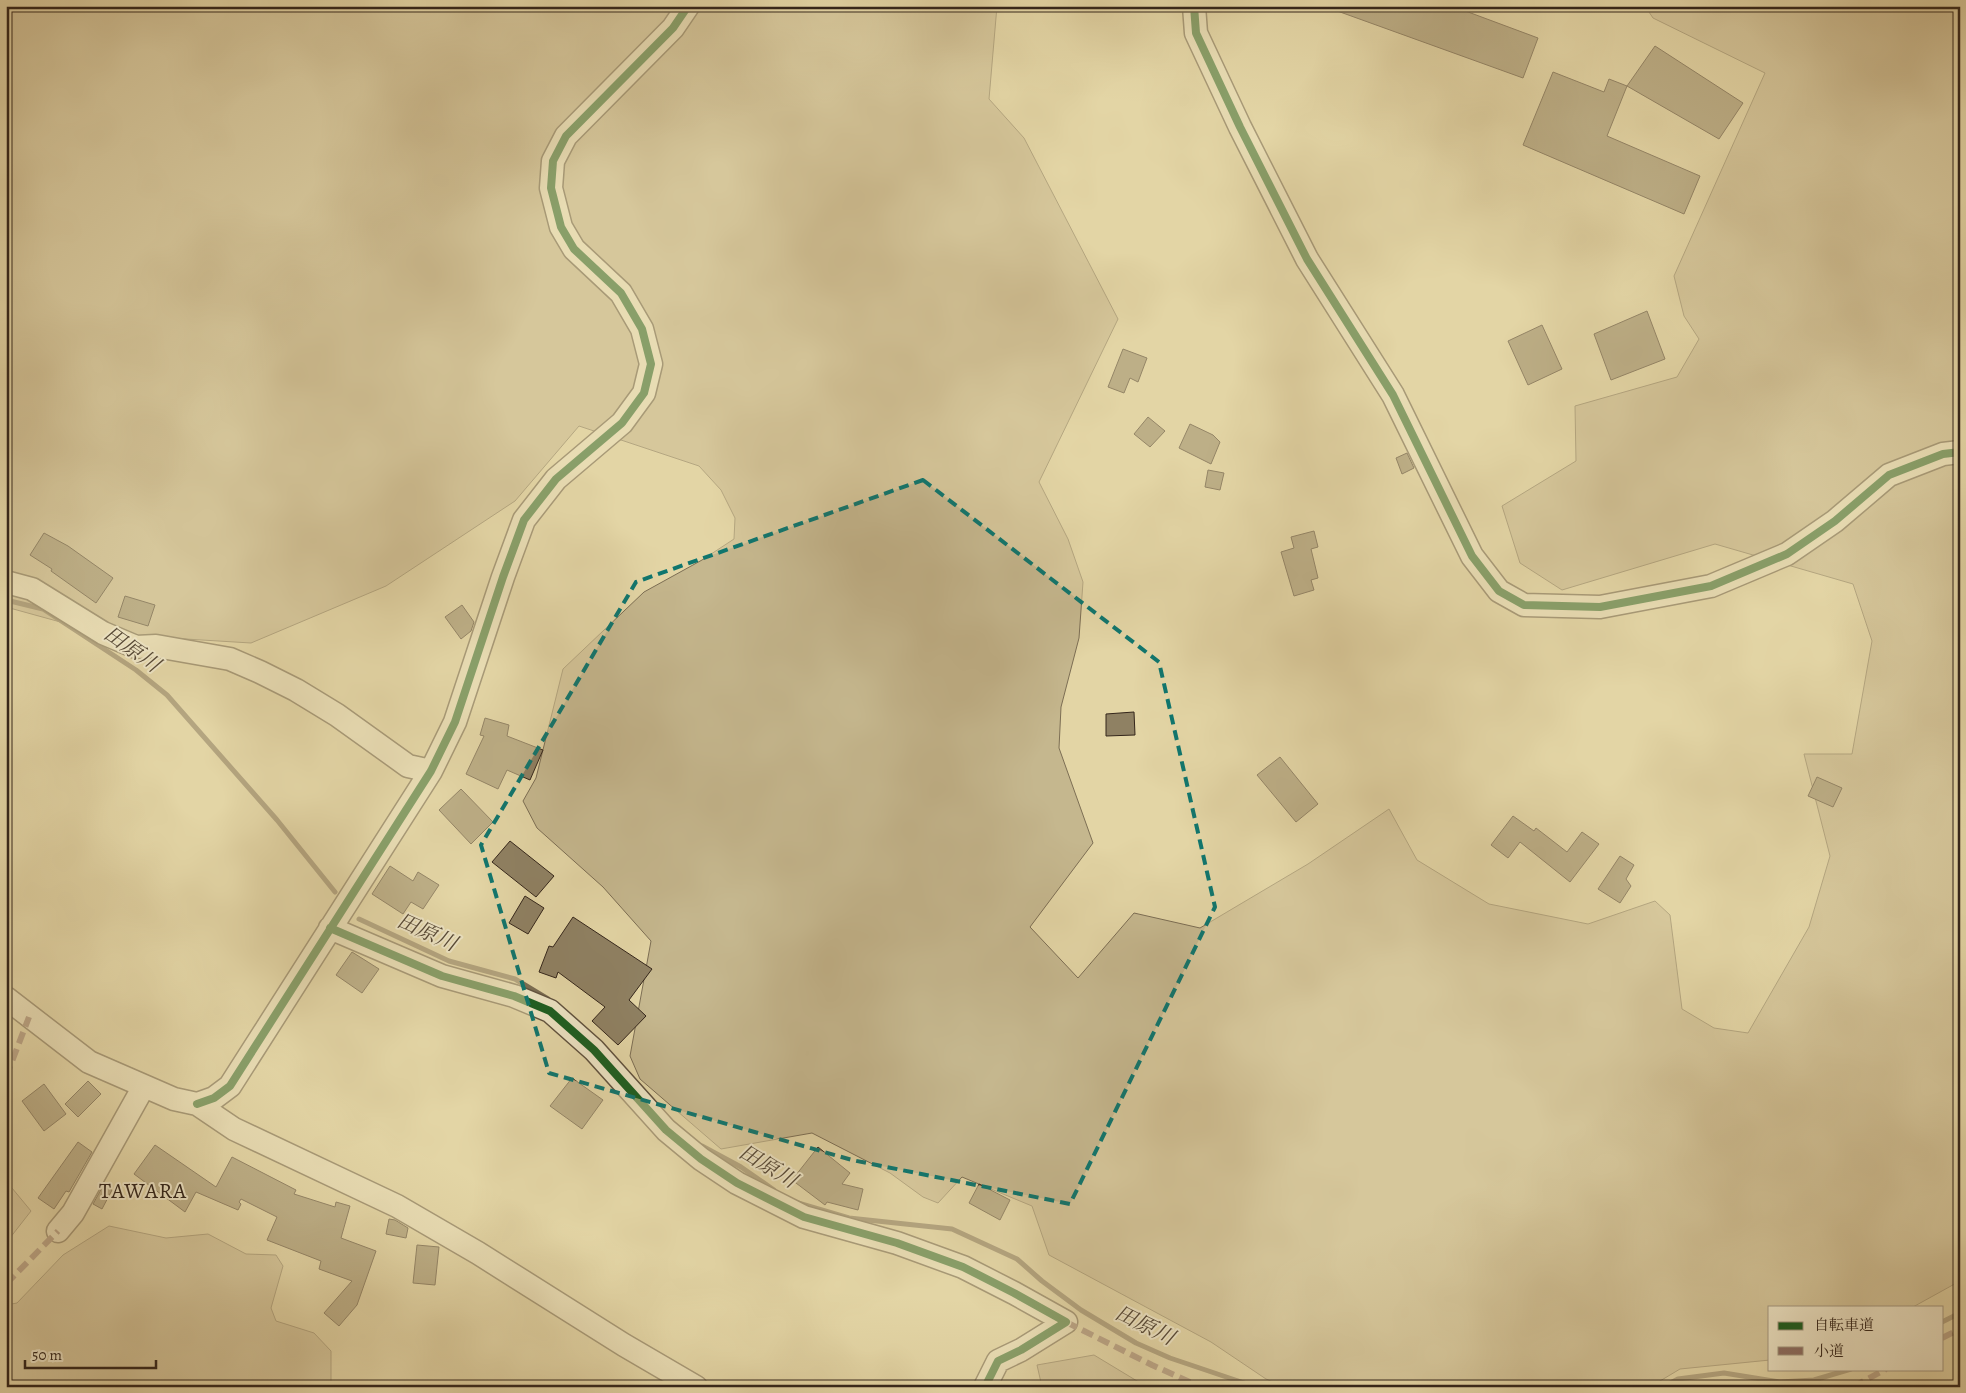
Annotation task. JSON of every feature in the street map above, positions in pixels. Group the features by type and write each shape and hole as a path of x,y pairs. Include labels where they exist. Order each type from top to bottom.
{"street":[{"path":"197,1104 214,1098 230,1086 431,771 456,722 500,586 524,520 556,480 622,423 644,393 651,364 642,329 620,293 574,249 560,227 551,188 553,161 566,136 673,28 688,6"},
{"path":"1194,6 1196,33 1240,127 1306,259 1393,395 1472,556 1499,591 1524,605 1600,607 1711,586 1787,554 1835,521 1888,475 1943,454 1960,452"},
{"path":"6,582 32,589 103,633 136,647 156,646 230,659 260,672 296,690 337,715 408,766 431,771"},
{"path":"330,928 442,976 514,996 550,1011 594,1050 666,1130 701,1159 737,1183 804,1216 897,1244 963,1268 1066,1322 1021,1350 998,1361 985,1387"},
{"path":"6,998 90,1062 174,1099 197,1104 234,1129 397,1206 478,1253 624,1346 696,1387"},
{"path":"58,1231 73,1213 144,1086"}],"highlighted area":[{"path":"923,480 1159,662 1215,907 1070,1204 852,1160 549,1073 481,845 636,582"}],"shaded area":[{"path":"6,6 997,6 989,99 1024,138 1118,319 1039,482 1068,539 1083,582 1079,638 1061,707 1059,748 1093,843 1030,927 1078,978 1134,913 1200,928 1308,864 1389,809 1417,860 1489,904 1588,924 1655,901 1670,915 1682,1009 1714,1028 1748,1033 1809,927 1830,856 1804,754 1852,754 1872,641 1853,584 1715,544 1562,590 1520,563 1502,506 1576,461 1575,406 1677,377 1699,339 1684,316 1674,276 1765,73 1653,18 1645,6 1960,6 1960,1281 1915,1306 1768,1306 1768,1360 1680,1369 1650,1387 1284,1387 1266,1379 1211,1342 1049,1255 1032,1206 962,1177 938,1203 923,1197 890,1173 812,1133 721,1149 640,1079 630,1056 651,941 603,887 537,828 523,801 536,778 563,669 644,592 702,560 734,539 735,518 721,490 699,466 579,426 515,501 386,586 251,643 104,634 6,607"},
{"path":"6,1183 31,1211 6,1243"},
{"path":"109,1226 166,1238 208,1234 246,1254 276,1255 283,1266 271,1308 276,1321 314,1333 331,1351 331,1387 6,1387 6,1305 17,1303 63,1255"},
{"path":"1094,1355 1147,1387 1042,1387 1037,1365"}],"building":[{"path":"1329,6 1452,6 1538,38 1523,78 1329,8"},
{"path":"1655,46 1743,103 1719,139 1627,86"},
{"path":"1553,72 1604,92 1609,79 1627,86 1607,136 1700,176 1684,214 1523,145"},
{"path":"1647,311 1665,359 1611,380 1594,334"},
{"path":"1542,325 1562,369 1528,385 1508,341"},
{"path":"1123,349 1147,358 1138,382 1130,378 1124,393 1108,387"},
{"path":"1148,417 1165,431 1150,447 1134,434"},
{"path":"1190,424 1213,435 1220,442 1211,464 1179,448"},
{"path":"1407,453 1414,468 1402,474 1396,458"},
{"path":"1208,470 1224,473 1220,490 1205,487"},
{"path":"1314,531 1318,547 1311,549 1318,578 1311,580 1314,590 1294,596 1281,552 1294,548 1291,537"},
{"path":"44,533 68,546 113,578 96,603 51,571 52,569 30,555"},
{"path":"125,596 155,605 148,626 118,617"},
{"path":"462,605 474,622 471,631 461,639 445,617"},
{"path":"1134,712 1135,735 1106,736 1106,714"},
{"path":"485,718 509,725 507,736 543,750 530,780 507,770 498,789 466,774 484,736 480,735"},
{"path":"1280,757 1318,804 1296,822 1257,775"},
{"path":"1817,777 1842,788 1833,807 1808,796"},
{"path":"461,789 493,822 471,844 439,810"},
{"path":"1513,816 1534,831 1536,828 1567,852 1582,832 1599,844 1570,882 1520,842 1508,858 1491,845"},
{"path":"510,841 554,876 536,897 492,862"},
{"path":"1620,856 1634,865 1626,879 1631,886 1620,903 1598,889"},
{"path":"390,866 413,881 418,872 439,885 423,909 411,902 403,914 372,894"},
{"path":"525,896 544,908 528,934 509,923"},
{"path":"573,917 652,969 629,1000 646,1016 618,1045 592,1021 605,1007 558,972 556,978 539,972 549,946 553,947"},
{"path":"352,952 379,969 362,993 336,975"},
{"path":"572,1078 603,1100 582,1129 550,1106"},
{"path":"88,1081 101,1094 78,1117 65,1104"},
{"path":"44,1084 66,1114 44,1131 22,1101"},
{"path":"78,1142 92,1152 69,1192 66,1191 54,1209 38,1198"},
{"path":"155,1145 216,1187 232,1157 296,1190 294,1194 335,1207 336,1202 350,1206 341,1238 376,1251 357,1305 339,1326 324,1313 352,1281 319,1269 321,1261 267,1240 277,1217 241,1199 238,1210 196,1192 185,1212 134,1174"},
{"path":"818,1147 850,1173 842,1184 863,1189 858,1210 827,1202 825,1205 792,1180"},
{"path":"979,1184 1010,1200 1000,1220 969,1203"},
{"path":"103,1186 112,1190 102,1209 93,1204"},
{"path":"389,1219 395,1220 408,1228 406,1238 386,1234"},
{"path":"417,1245 439,1247 435,1285 413,1283"}],"waterway":[{"name":"田原川","path":"6,600 43,609 136,670 167,695 277,820 335,892"},
{"name":"田原川","path":"359,919 449,961 515,979 548,999"},
{"name":"田原川","path":"702,1146 741,1167 774,1190"},
{"name":"田原川","path":"798,1203 849,1218 952,1229 1017,1259 1042,1281 1081,1310 1136,1343 1170,1358 1256,1387"},
{"name":"田原川","path":"1944,1321 1960,1313"},
{"name":"田原川","path":"1663,1387 1678,1379 1724,1373 1780,1382 1814,1380 1848,1370"}],"marked path":[{"path":"6,1077 29,1017"},
{"path":"6,1284 58,1231"},
{"path":"1066,1322 1201,1387"},
{"path":"1944,1337 1960,1329"},
{"path":"1853,1387 1884,1370"}],"cycle path":[{"path":"197,1104 214,1098 230,1086 431,771 455,722 524,520 556,479 622,423 644,393 651,364 642,329 621,293 574,249 561,227 551,188 553,161 566,136 673,28 688,6"},
{"path":"1194,6 1196,33 1240,127 1307,259 1393,395 1472,556 1499,591 1524,605 1600,607 1711,586 1787,554 1835,521 1889,475 1943,454 1960,452"},
{"path":"330,928 442,976 514,996 550,1011 594,1050 666,1130 701,1159 737,1183 804,1217 897,1243 963,1267 1066,1322 1021,1350 998,1361 985,1387"}],"district":[{"name":"TAWARA","path":"143,1190"}]}
